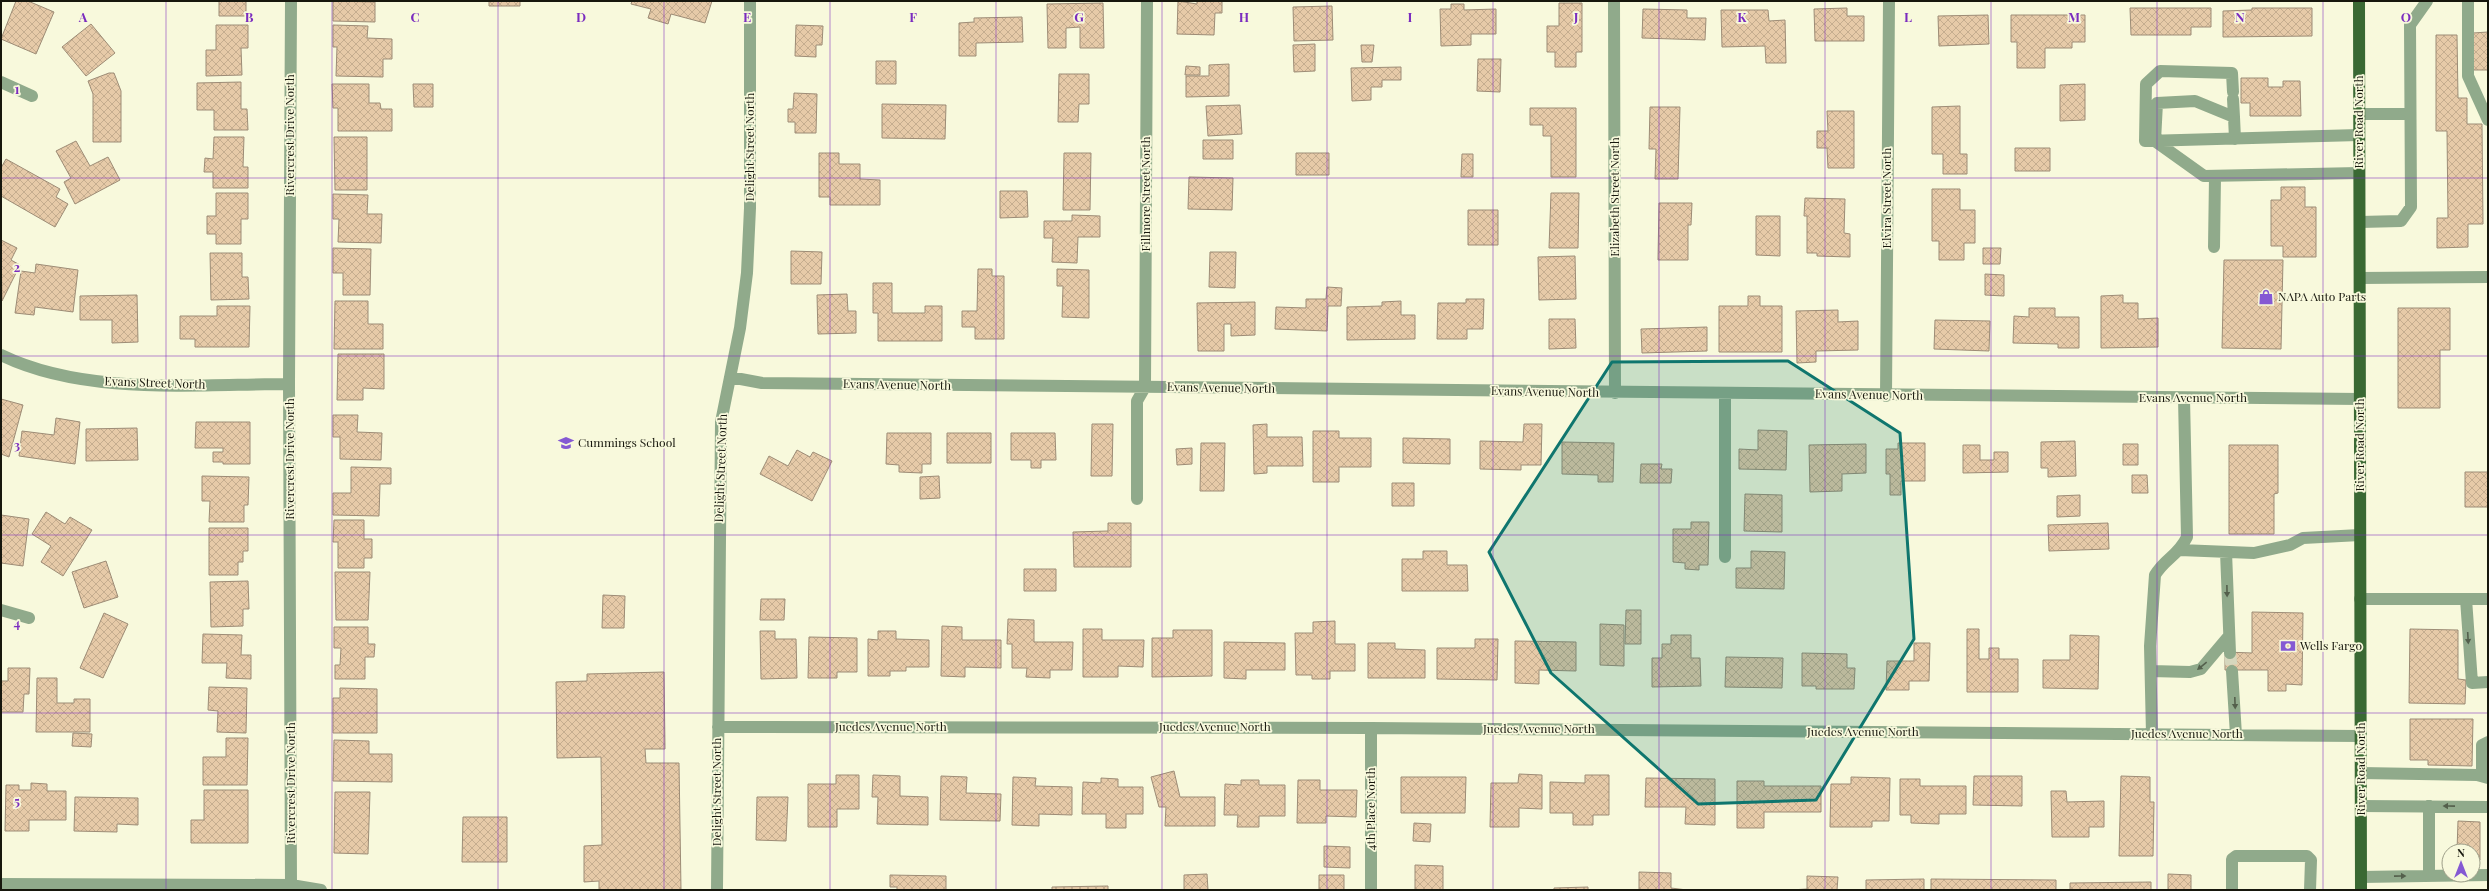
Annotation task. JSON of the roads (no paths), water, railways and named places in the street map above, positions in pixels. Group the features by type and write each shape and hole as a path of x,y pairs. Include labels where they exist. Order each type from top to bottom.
{"main road":[{"name":"River Road North","path":"2359,1 2361,890"}],"street":[{"name":"Rivercrest Drive North","path":"291,1 289,384 291,885"},
{"name":"Delight Street North","path":"717,890 721,422 740,328 747,273 750,208 750,1"},
{"name":"Fillmore Street North","path":"1145,387 1147,1"},
{"name":"Elizabeth Street North","path":"1614,1 1615,393"},
{"name":"Elvira Street North","path":"1886,396 1888,1"},
{"path":"2360,222 2401,221 2411,207 2410,25 2427,1"},
{"path":"2468,1 2468,76 2488,120"},
{"path":"2235,139 2232,73 2160,71 2146,84 2145,141 2235,139 2359,135"},
{"path":"1,82 32,96"},
{"path":"2155,141 2157,103 2195,101 2234,117"},
{"path":"2359,114 2410,114"},
{"path":"2155,141 2204,176 2216,177 2359,173"},
{"path":"2214,247 2216,177"},
{"path":"2360,278 2488,277"},
{"name":"Evans Street North","path":"1,355 58,375 116,384 289,384"},
{"name":"Evans Avenue North","path":"730,377 762,383 1886,396 2360,399"},
{"path":"1137,499 1137,401 1145,387"},
{"path":"1725,394 1725,557"},
{"path":"2152,734 2151,671 2155,575 2161,565 2180,550 2187,537 2184,398"},
{"path":"2180,550 2254,553 2290,544 2302,538 2360,535"},
{"path":"2226,552 2228,638 2230,653"},
{"path":"2360,599 2488,599"},
{"path":"2466,599 2472,683 2488,682"},
{"path":"1,610 29,618"},
{"path":"2151,671 2190,672 2201,669 2228,638"},
{"path":"2232,671 2236,735"},
{"name":"Juedes Avenue North","path":"718,727 1372,728 2361,736"},
{"name":"4th Place North","path":"1371,890 1372,728"},
{"path":"2361,773 2485,777 2482,745 2488,742"},
{"path":"2361,806 2488,807"},
{"path":"2429,806 2429,876"},
{"path":"2232,890 2232,859 2236,856 2307,856 2311,860 2310,890"},
{"path":"2361,877 2488,875"},
{"path":"1,884 291,885 322,890"}],"tunnel":[{"path":"2230,653 2232,671"}],"place":[{"name":"NAPA Auto Parts","path":"2266,297"},
{"name":"Cummings School","path":"566,443"},
{"name":"Wells Fargo","path":"2288,646"}]}
